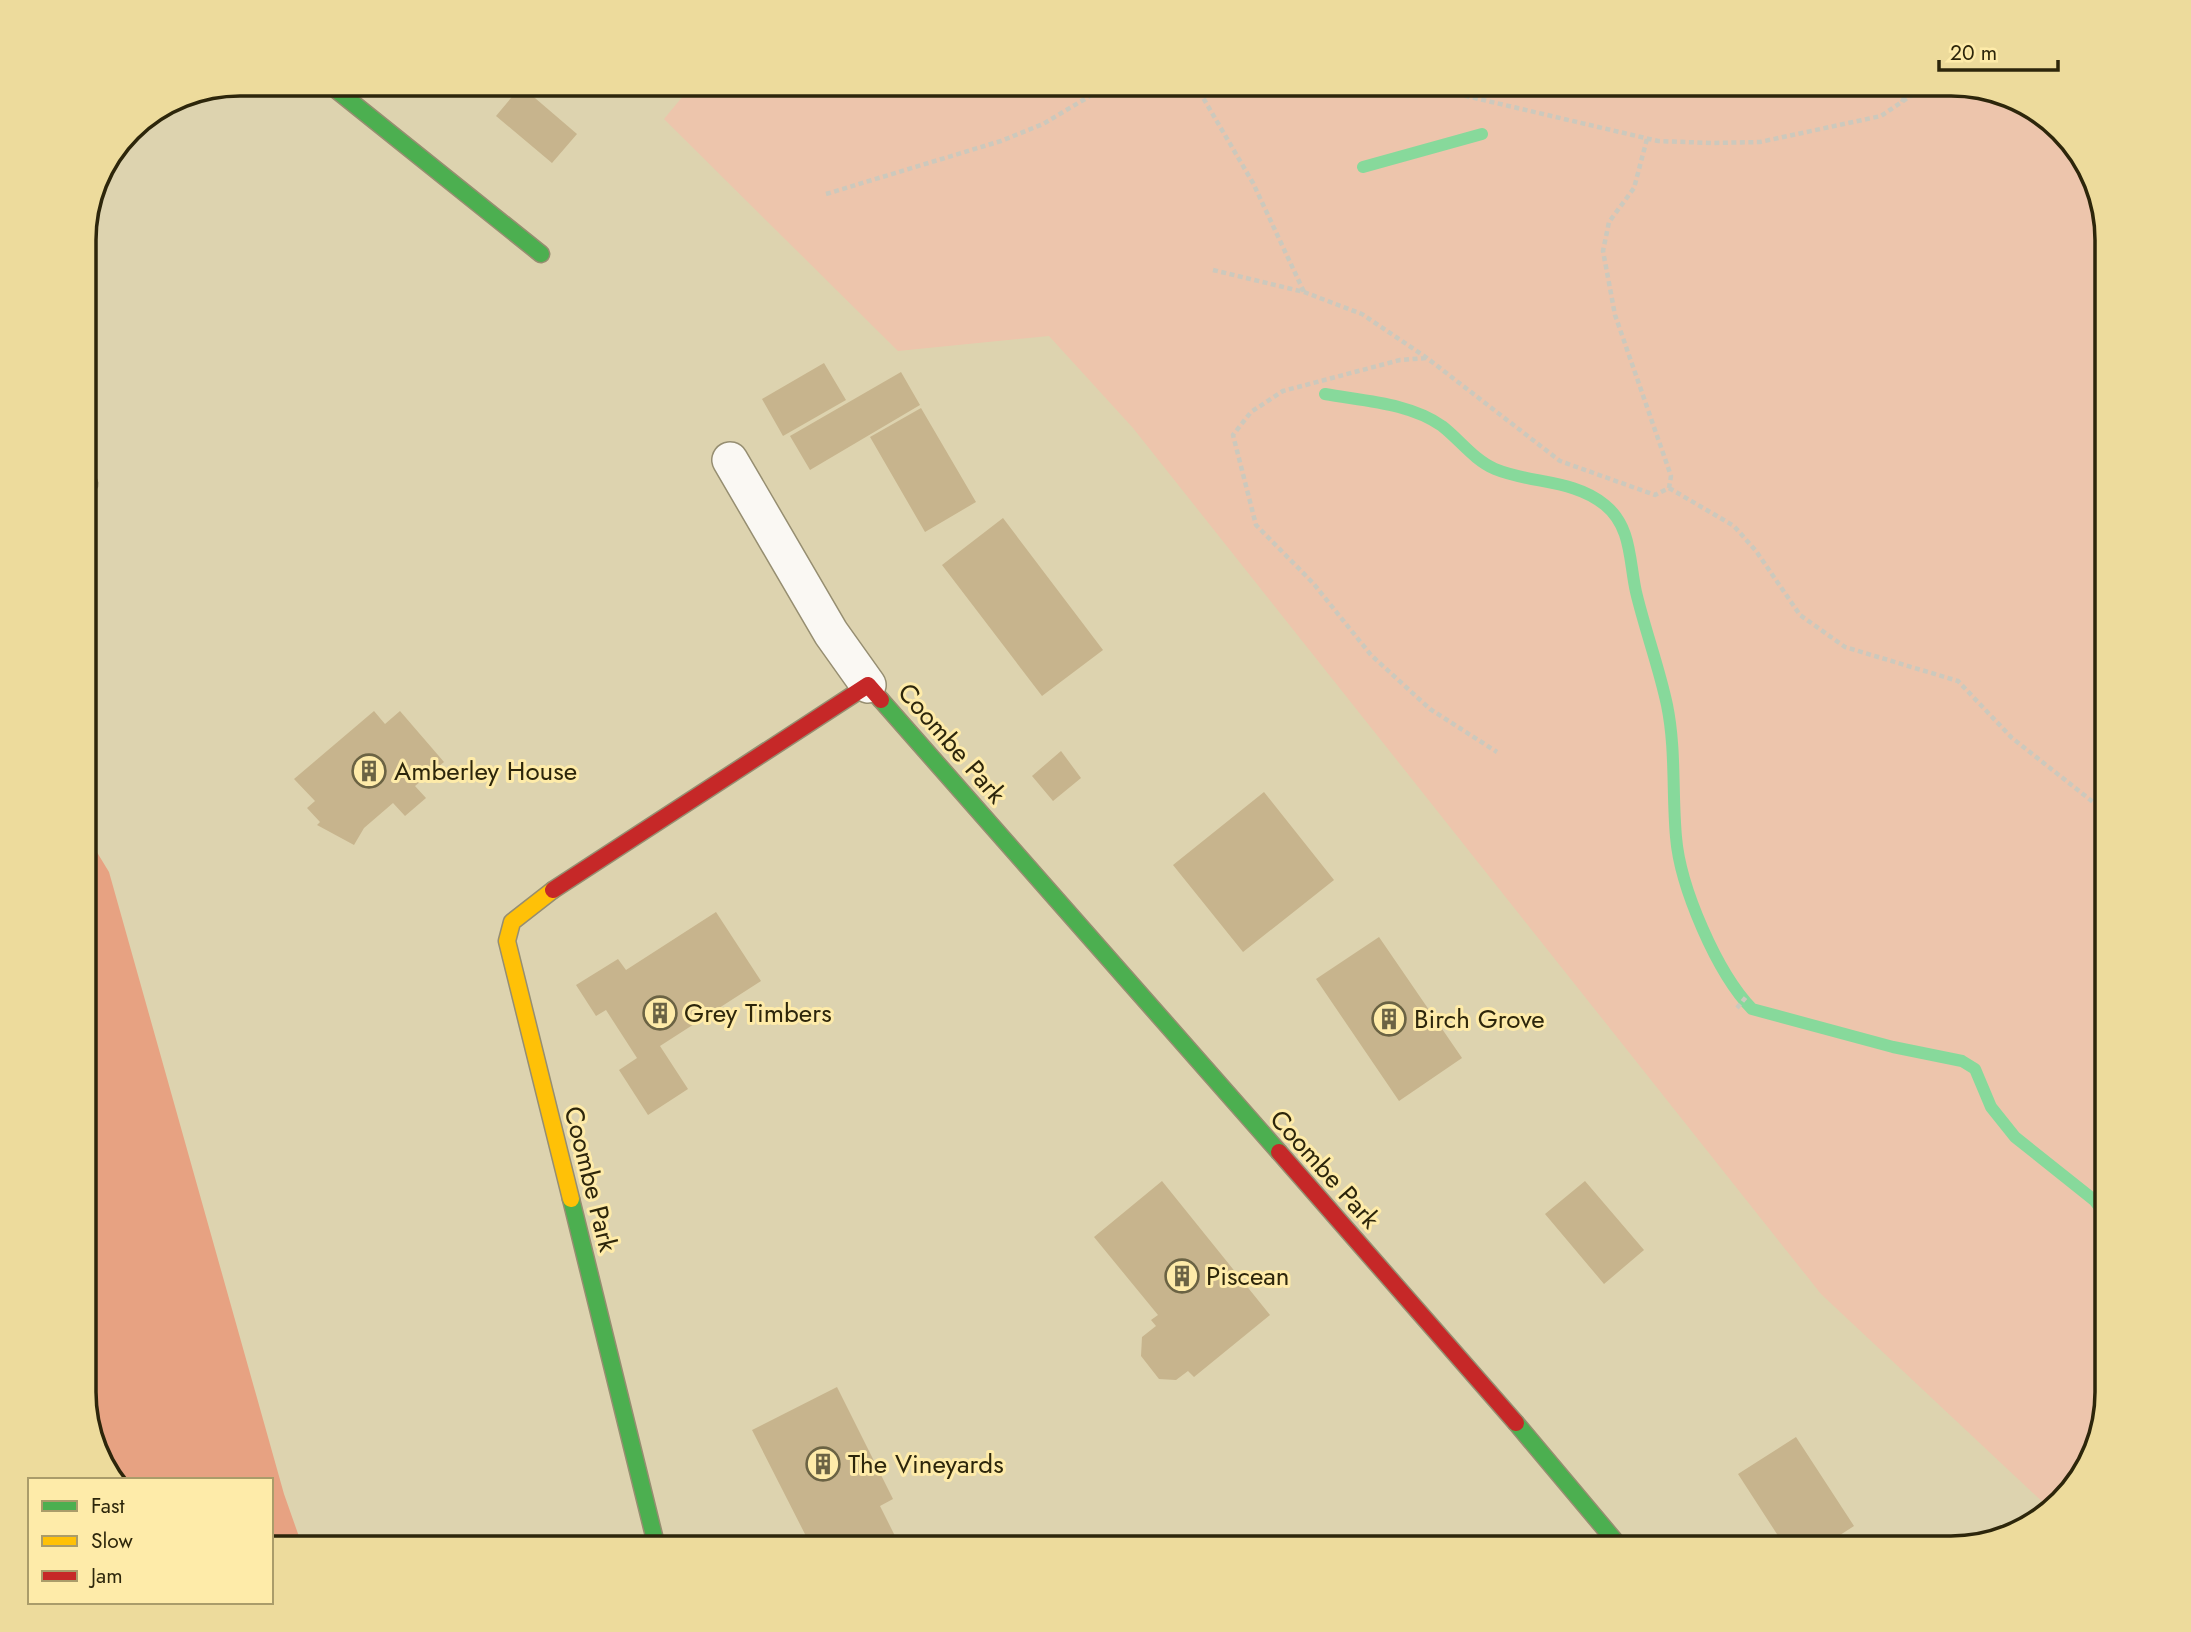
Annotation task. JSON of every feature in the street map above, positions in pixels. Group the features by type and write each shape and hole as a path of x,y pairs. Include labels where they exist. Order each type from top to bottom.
{"street":[{"path":"344,96 541,254"},
{"path":"730,460 831,633 868,685"},
{"name":"Coombe Park","path":"654,1536 507,941 512,922 531,904 868,685 1477,1378 1612,1536"}],"path":[{"path":"826,194 1033,128 1089,96"},
{"path":"1202,96 1253,183 1304,292"},
{"path":"1466,96 1647,139 1698,143 1760,142 1881,116 1912,96"},
{"path":"1901,104 1905,96"},
{"path":"1647,139 1634,188 1609,222 1603,251 1615,315 1643,403 1671,476 1669,488"},
{"path":"1213,270 1304,292 1373,320 1427,358 1560,461 1655,495 1669,488"},
{"path":"1427,358 1400,360 1283,391 1251,412 1233,435 1256,525 1313,583 1371,655 1430,709 1497,752"},
{"path":"1669,488 1734,526 1756,551 1800,615 1845,648 1958,681 2012,738 2095,804"},
{"path":"1737,1008 1746,998"}],"shaded area":[{"path":"683,96 1951,96 1979,99 2014,111 2053,138 2070,160 2087,194 2095,240 2095,1392 2092,1420 2080,1455 2053,1494 2043,1502 1821,1294 1133,428 1049,336 898,351 664,119"},
{"path":"97,852 109,872 284,1494 299,1536 273,1536 273,1478 125,1478 111,1455 101,1429 97,1411"}],"building":[{"path":"513,96 533,96 577,134 552,163 496,116"},
{"path":"824,363 846,400 783,436 762,399"},
{"path":"901,372 920,405 810,470 790,436"},
{"path":"921,408 976,502 925,532 870,437"},
{"path":"1003,518 1103,650 1042,696 942,565"},
{"name":"Amberley House","path":"374,711 385,724 400,711 444,762 415,786 426,798 405,816 393,803 364,828 354,845 317,825 320,822 307,808 315,801 294,779"},
{"path":"1061,751 1081,778 1053,801 1032,776"},
{"path":"1264,792 1334,880 1243,952 1173,865"},
{"name":"Grey Timbers","path":"716,912 761,981 660,1046 688,1089 648,1115 619,1070 637,1058 606,1010 596,1016 576,985 618,959 626,970"},
{"name":"Birch Grove","path":"1379,937 1462,1058 1399,1101 1316,979"},
{"name":"Piscean","path":"1162,1181 1270,1315 1194,1377 1188,1371 1176,1380 1159,1379 1141,1356 1142,1337 1156,1326 1151,1320 1158,1315 1094,1237"},
{"path":"1585,1181 1644,1250 1604,1284 1545,1214"},
{"name":"The Vineyards","path":"837,1387 893,1499 880,1506 895,1536 806,1536 752,1430"},
{"path":"1796,1437 1854,1526 1839,1536 1778,1536 1738,1474"}],"waterway":[{"path":"1363,167 1482,134"},
{"path":"1325,394 1416,412 1442,426 1487,465 1509,474 1580,491 1605,505 1614,514 1625,534 1636,592 1667,705 1672,738 1676,837 1685,880 1702,928 1739,993 1752,1009 1893,1047 1962,1061 1975,1069 1991,1107 2015,1137 2095,1201"}],"traffic: fast":[{"path":"344,96 541,254"},
{"path":"881,700 1279,1152"},
{"path":"571,1199 654,1536"},
{"path":"1516,1423 1611,1536"}],"traffic: slow":[{"path":"553,890 512,922 507,941 571,1199"}],"traffic: jam":[{"path":"553,890 868,685 881,700"},
{"path":"1279,1152 1516,1423"}],"place":[{"name":"Amberley House","path":"369,771"},
{"name":"Grey Timbers","path":"660,1013"},
{"name":"Birch Grove","path":"1389,1019"},
{"name":"Piscean","path":"1182,1276"},
{"name":"The Vineyards","path":"823,1464"}]}
